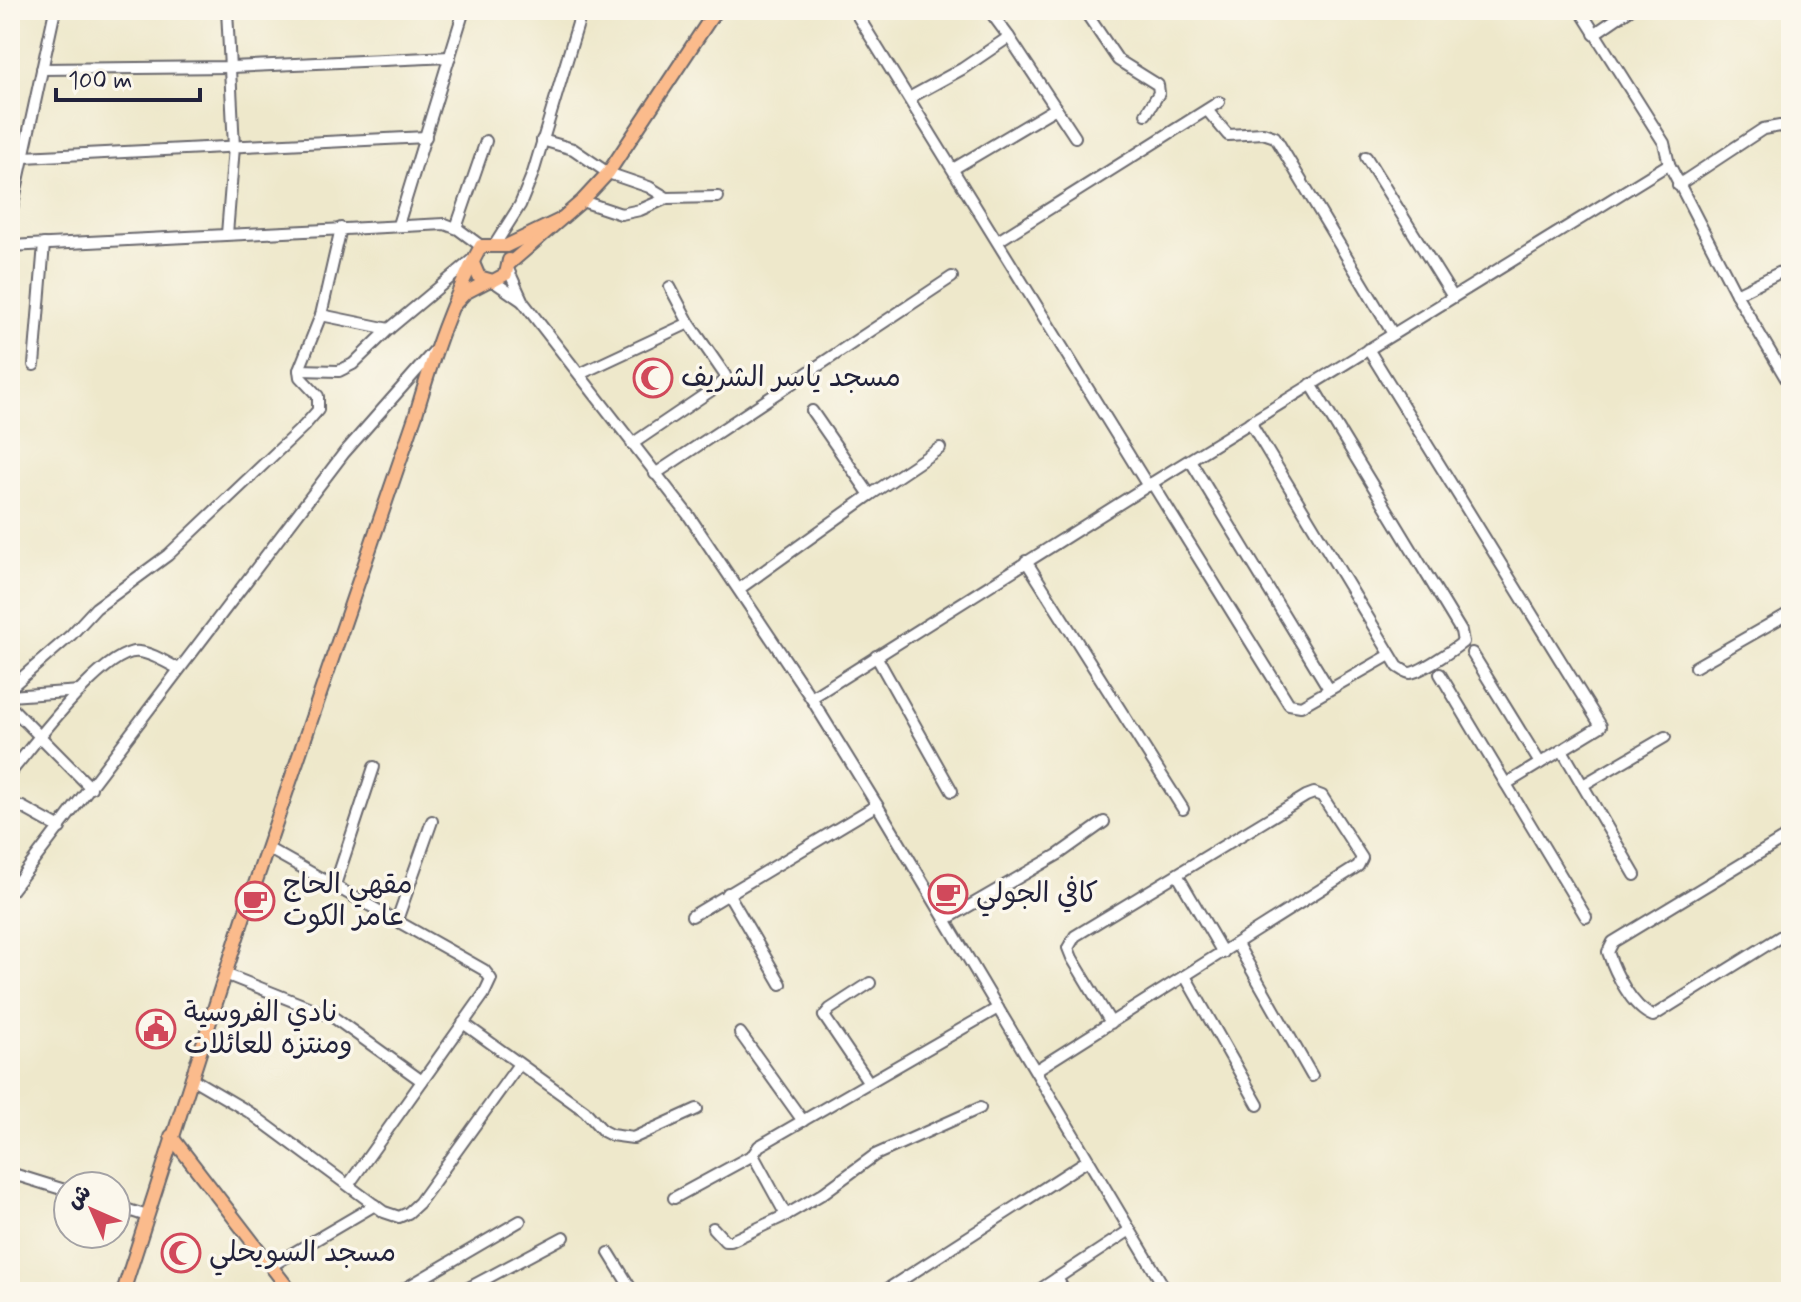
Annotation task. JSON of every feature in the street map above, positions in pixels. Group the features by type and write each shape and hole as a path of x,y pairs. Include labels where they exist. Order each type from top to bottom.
{"main road":[{"path":"449,311 465,293 502,277 608,173 716,10"},
{"path":"123,1292 225,974 416,414 434,351 457,291 476,255 523,239 558,221"},
{"path":"497,247 507,254 509,267"},
{"path":"476,255 476,273 490,281"},
{"path":"171,1136 291,1292"}],"street":[{"path":"10,218 55,10"},
{"path":"227,10 234,147 227,234"},
{"path":"398,225 464,10"},
{"path":"497,247 525,196 582,10"},
{"path":"989,10 1075,137"},
{"path":"1084,10 1118,60 1158,85 1159,93 1146,114"},
{"path":"1580,10 1664,143 1678,185 1736,294 1791,387"},
{"path":"1594,34 1629,10"},
{"path":"858,11 953,169 1285,699 1295,706 1301,706 1390,655"},
{"path":"909,98 962,69 1009,37"},
{"path":"42,69 231,67 450,57"},
{"path":"998,241 1219,102"},
{"path":"953,169 1056,108"},
{"path":"1207,110 1228,135 1263,133 1275,137 1393,334"},
{"path":"1678,185 1763,129 1780,126 1791,130"},
{"path":"24,157 426,137"},
{"path":"542,140 573,149 608,173 649,187 667,198"},
{"path":"456,228 486,141"},
{"path":"1366,157 1453,297"},
{"path":"811,698 1026,561 1669,164"},
{"path":"582,201 621,214 640,210 667,198 718,197"},
{"path":"10,246 398,225 445,224 456,228 476,255 353,364 339,371 299,370"},
{"path":"10,688 71,635 96,608 168,555 318,410 319,401 300,377 299,370 321,315 341,228"},
{"path":"34,365 44,244"},
{"path":"509,267 523,302 689,516 811,698 1167,1292"},
{"path":"1736,294 1791,267"},
{"path":"655,474 952,277"},
{"path":"490,281 523,302"},
{"path":"632,444 725,381 725,375 689,323 670,287"},
{"path":"321,315 389,329"},
{"path":"580,374 689,323"},
{"path":"1368,349 1601,726 1506,784"},
{"path":"10,892 344,453 434,351"},
{"path":"1250,422 1402,670 1410,673 1458,645 1464,637 1311,384"},
{"path":"812,411 870,495"},
{"path":"739,589 940,448"},
{"path":"1190,460 1329,689"},
{"path":"1026,561 1183,809"},
{"path":"1695,667 1791,612"},
{"path":"10,773 80,691 121,655 139,651 179,669"},
{"path":"1472,653 1540,763"},
{"path":"876,656 952,791"},
{"path":"1440,674 1586,917"},
{"path":"10,696 80,691"},
{"path":"10,706 91,788"},
{"path":"1583,785 1665,737"},
{"path":"1562,750 1635,875"},
{"path":"335,885 374,767"},
{"path":"1036,1070 1223,953 1358,866 1362,858 1327,801 1314,793 1306,796 1071,940 1068,948 1072,958 1111,1023"},
{"path":"10,805 22,807 60,828"},
{"path":"692,916 877,805"},
{"path":"397,920 432,821"},
{"path":"945,920 1059,854 1104,822"},
{"path":"1791,835 1613,942 1608,952 1634,1001 1653,1016 1791,930"},
{"path":"269,849 470,962 489,976 488,986 349,1184"},
{"path":"1178,876 1223,953"},
{"path":"728,893 781,984"},
{"path":"1237,944 1312,1076"},
{"path":"225,974 333,1017 422,1081"},
{"path":"1185,976 1258,1105"},
{"path":"868,1081 824,1016 870,983"},
{"path":"674,1198 753,1155 759,1146 998,1008"},
{"path":"463,1023 585,1111 603,1131 611,1135 633,1138 697,1109"},
{"path":"740,1033 803,1121"},
{"path":"191,1078 249,1112 395,1217 404,1216 414,1209 519,1064"},
{"path":"713,1228 725,1241 731,1241 822,1194 875,1155 980,1108"},
{"path":"753,1155 786,1215"},
{"path":"883,1292 1088,1160"},
{"path":"10,1173 52,1186"},
{"path":"271,1266 375,1205"},
{"path":"132,1211 147,1216"},
{"path":"399,1292 520,1221"},
{"path":"1036,1292 1130,1230"},
{"path":"461,1292 564,1237"},
{"path":"609,1253 633,1292"},
{"path":"1057,1278 1065,1292"}],"place":[{"name":"مسجد ياسر الشريف","path":"653,378"},
{"name":"كافي الجولي","path":"948,894"},
{"name":"مقهي الحاج عامر الكوت","path":"255,901"},
{"name":"نادي الفروسية ومنتزه للعائلات","path":"156,1029"},
{"name":"مسجد السويحلي","path":"181,1253"}]}
